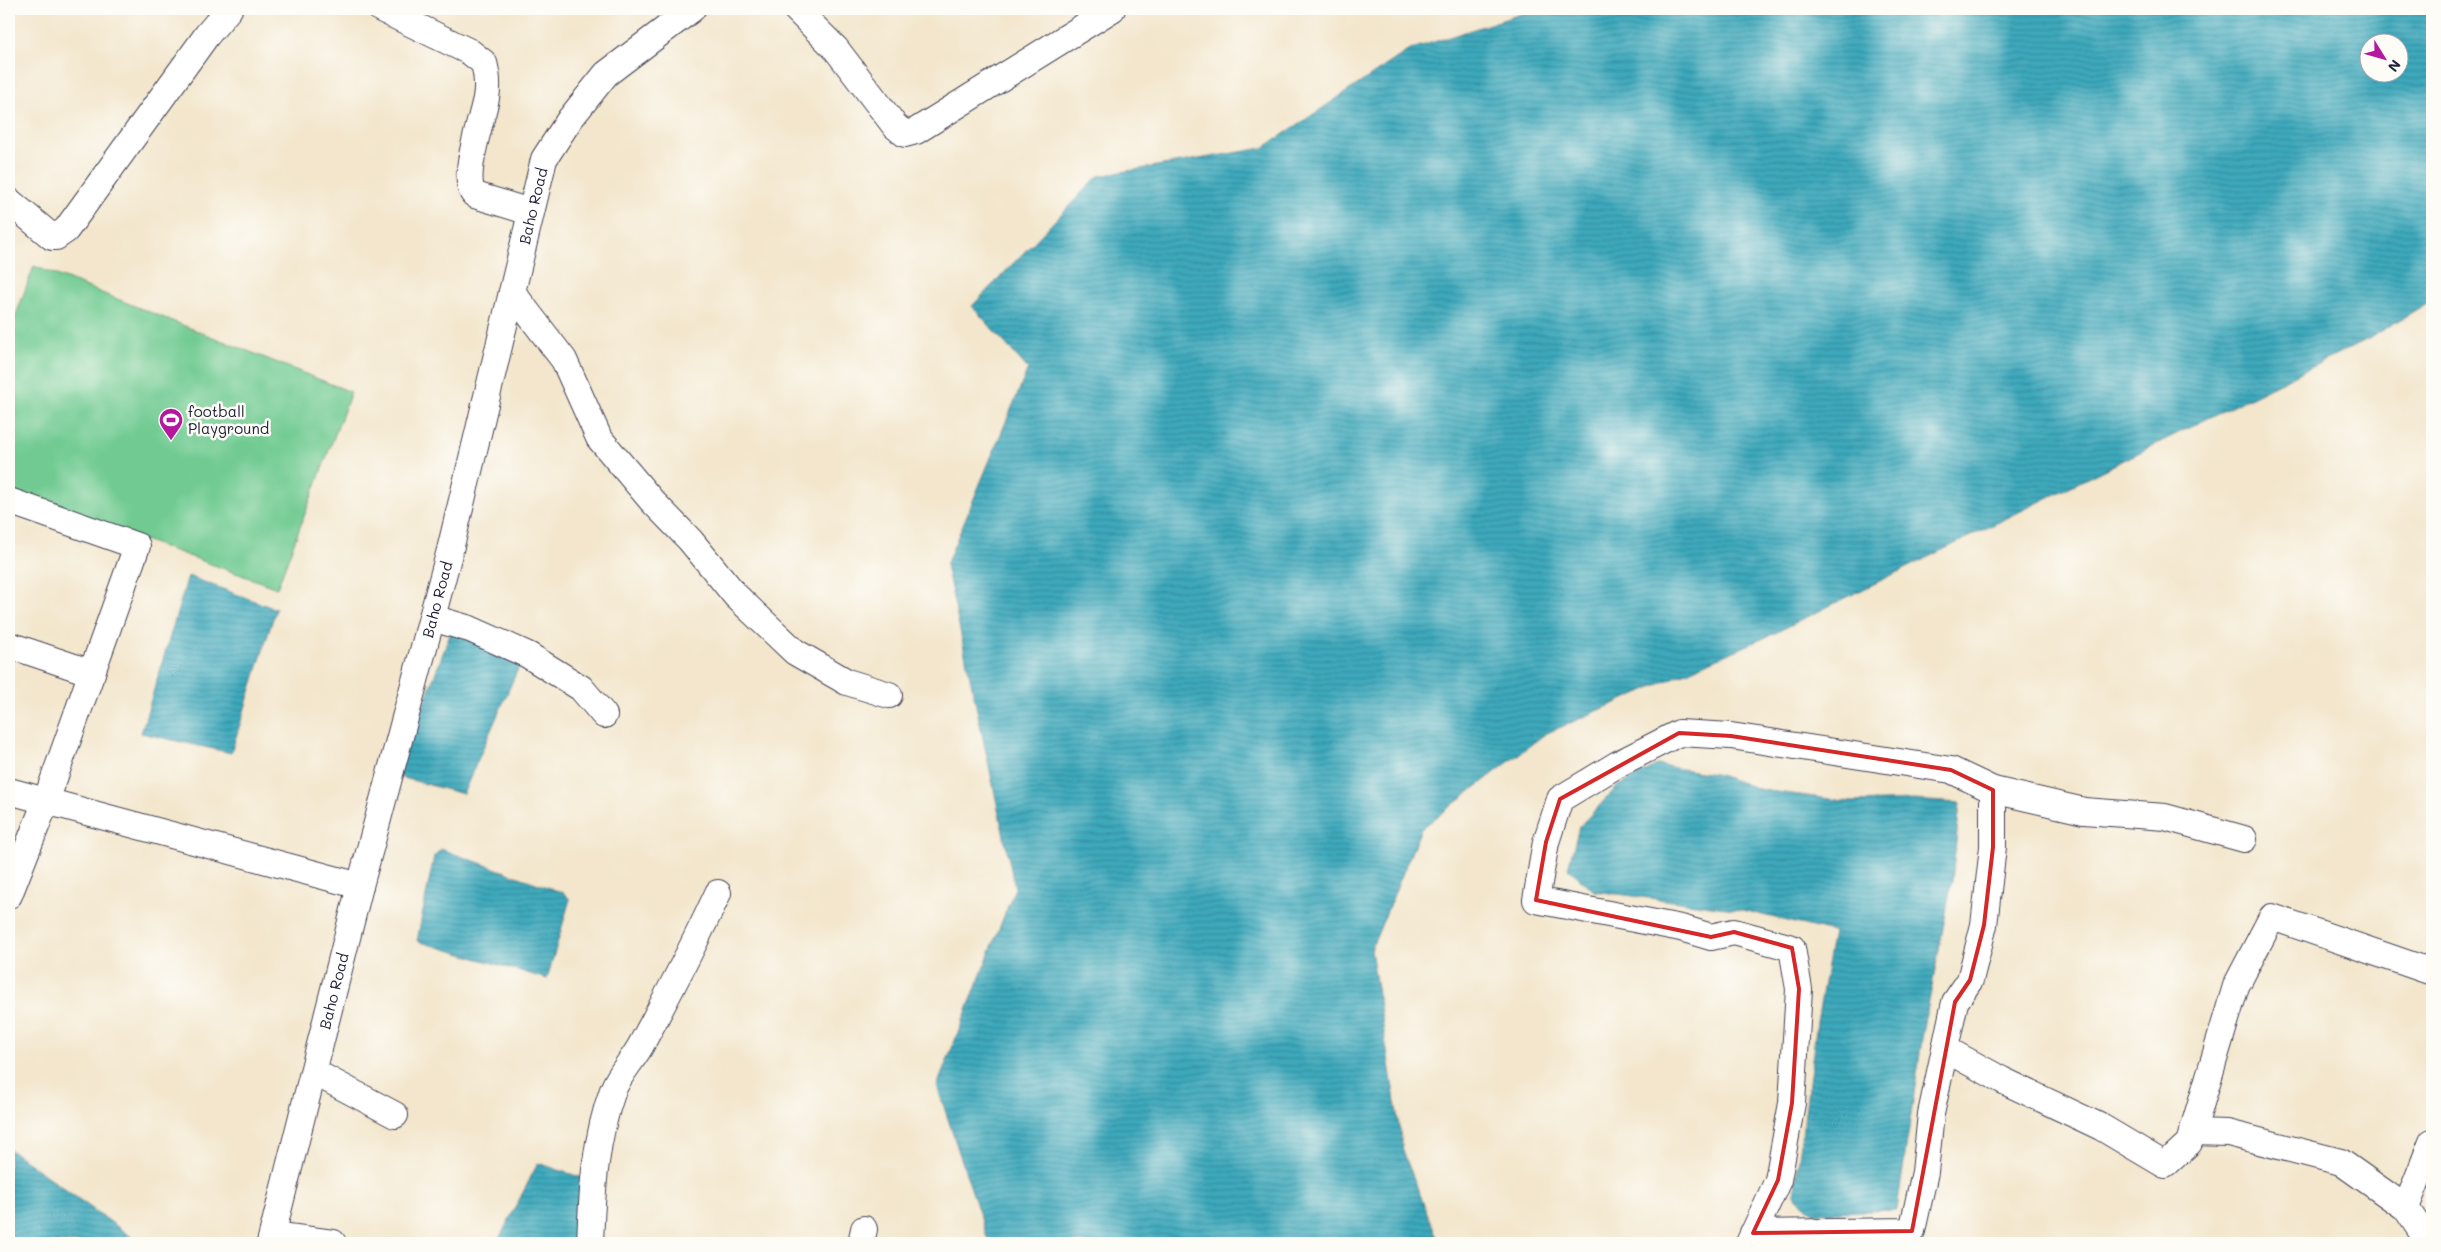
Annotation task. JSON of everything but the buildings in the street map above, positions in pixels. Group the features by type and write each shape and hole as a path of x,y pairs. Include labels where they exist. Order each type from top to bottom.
{"street":[{"path":"9,201 52,237 56,237 66,230 207,35 229,9"},
{"path":"381,9 470,52 484,64 486,97 473,149 471,192 475,195 530,212"},
{"name":"Baho Road","path":"272,1239 360,886 432,618 544,159 570,118 606,74 692,9"},
{"path":"796,9 841,54 895,126 905,134 916,131 1112,9"},
{"path":"512,292 564,360 598,438 652,501 690,540 736,596 795,652 847,682 889,695"},
{"path":"9,501 136,546 46,801 9,895"},
{"path":"432,618 470,628 528,655 581,688 604,715"},
{"path":"9,645 92,673"},
{"path":"1993,790 1992,847 1984,925 1970,980 1955,1002 1931,1114 1925,1172 1912,1231 1751,1238 1778,1180 1792,1103 1799,989 1792,948 1734,932 1711,937 1681,928 1536,900 1546,842 1560,799 1618,764 1680,733 1731,736 1951,770 1993,790 2084,811 2164,817 2244,839"},
{"path":"9,791 360,886"},
{"path":"590,1243 591,1204 600,1136 614,1088 646,1036 691,952 718,893"},
{"path":"1945,1049 2002,1080 2101,1127 2165,1165 2189,1143 2236,986 2272,917 2432,972"},
{"path":"314,1072 396,1115"},
{"path":"2192,1132 2228,1133 2340,1162 2406,1208 2429,1243"},
{"path":"2406,1208 2432,1142"},
{"path":"272,1239 333,1243"}],"highlighted area":[{"path":"1679,733 1731,736 1951,770 1993,790 1993,847 1984,925 1970,980 1955,1002 1912,1231 1753,1233 1778,1180 1792,1103 1799,989 1792,948 1734,932 1711,937 1536,900 1546,842 1560,799"}],"green space":[{"name":"football Playground","path":"34,266 351,392 277,588 9,491 9,334"}],"water":[{"path":"1536,9 2432,9 2432,300 2370,338 1771,635 1545,734 1421,829 1371,950 1403,1151 1439,1243 989,1243 937,1086 1015,888 946,565 1028,369 972,306 1098,176 1263,148 1409,50"},
{"path":"188,576 276,609 231,753 141,733"},
{"path":"451,632 521,662 463,794 396,776"},
{"path":"1657,765 1720,775 1762,790 1852,802 1914,800 1960,803 1952,881 1923,1033 1897,1210 1814,1213 1794,1195 1817,1022 1833,932 1742,910 1594,891 1568,868 1579,827 1617,787"},
{"path":"441,849 564,893 570,899 547,979 417,941 434,856"},
{"path":"9,1149 140,1243 9,1243"},
{"path":"538,1163 586,1179 581,1243 497,1243"}],"place":[{"name":"football Playground","path":"171,441"}]}
